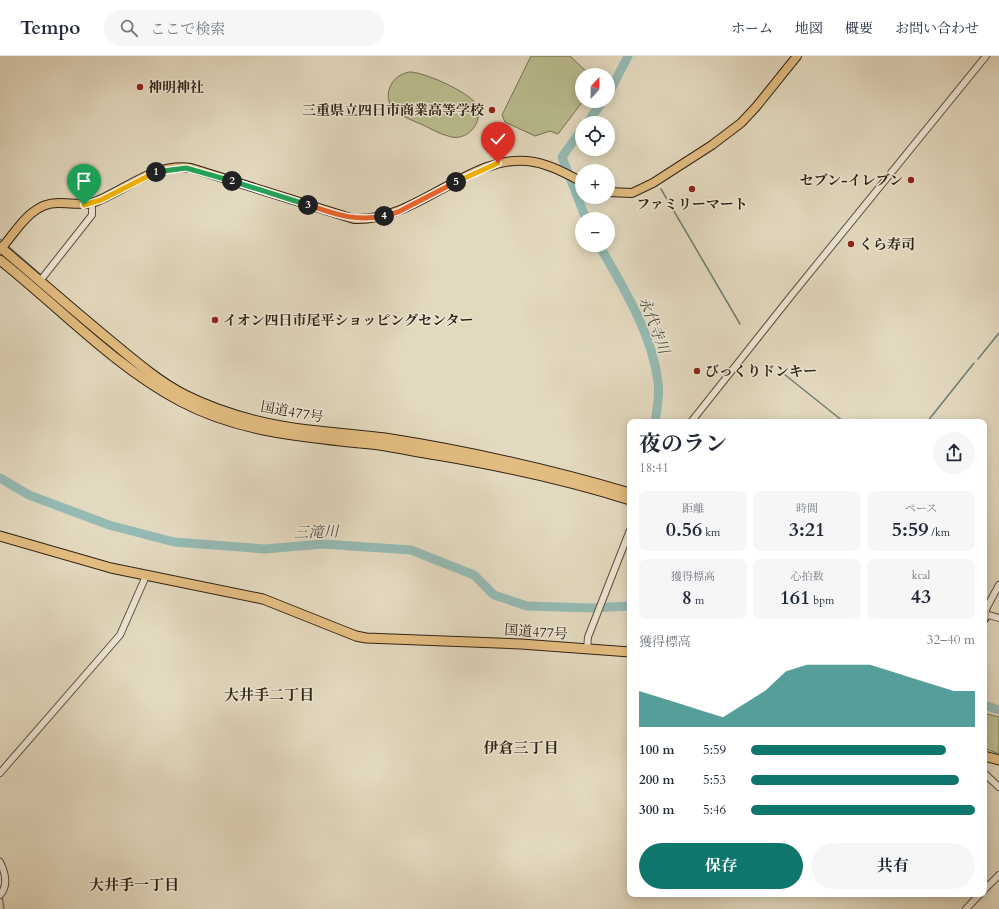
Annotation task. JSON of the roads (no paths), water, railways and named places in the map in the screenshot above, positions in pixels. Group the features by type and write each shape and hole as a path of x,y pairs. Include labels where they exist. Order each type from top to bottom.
{"highway":[{"name":"国道477号","path":"1,248 157,378 184,394 240,416 266,423 307,430 383,438 475,453 572,476 627,492"},
{"name":"国道477号","path":"0,260 91,336 148,381 180,401 230,421 268,432 300,437 379,445 469,460 539,476 627,499"},
{"name":"国道477号","path":"0,536 46,550 146,576 263,599 356,636 366,638 522,644 627,652"},
{"path":"987,757 999,760"}],"main road":[{"path":"615,192 632,193 653,183 712,145 741,123 756,107 797,56"},
{"path":"1,248 37,208 46,204 84,205 92,203 159,170 186,168 354,219 368,220 392,214 472,174 498,163 532,161 546,164 575,178"}],"street":[{"path":"693,419 790,296 986,56"},
{"path":"40,280 92,215 92,203"},
{"path":"588,650 588,637 627,538"},
{"path":"0,773 120,635 146,576"},
{"path":"987,608 999,585"},
{"path":"987,613 999,618"},
{"path":"987,776 999,787"},
{"path":"0,862 4,872 5,882 1,893"},
{"path":"987,887 999,875"},
{"path":"966,909 977,897"}],"waterway":[{"name":"永代寺川","path":"615,81 628,56"},
{"name":"永代寺川","path":"592,116 598,108"},
{"name":"永代寺川","path":"575,139 562,157 583,212"},
{"path":"661,189 740,324"},
{"path":"9,247 40,274"},
{"name":"永代寺川","path":"603,252 627,294 650,346 659,387 655,419"},
{"path":"978,359 999,333"},
{"path":"929,419 974,363"},
{"path":"784,374 840,419"},
{"name":"三滝川","path":"0,478 29,495 109,525 174,542 265,549 323,544 411,550 474,575 494,595 527,606 592,608 627,606"},
{"name":"三滝川","path":"987,706 999,710"},
{"path":"2,895 4,909"}],"place":[{"name":"神明神社","path":"140,87"},
{"name":"三重県立四日市商業高等学校","path":"492,110"},
{"name":"セブン-イレブン","path":"911,180"},
{"name":"ファミリーマート","path":"692,189"},
{"name":"くら寿司","path":"851,244"},
{"name":"イオン四日市尾平ショッピングセンター","path":"215,320"},
{"name":"びっくりドンキー","path":"697,371"}],"district":[{"name":"大井手二丁目","path":"269,695"},
{"name":"伊倉三丁目","path":"521,748"},
{"name":"大井手一丁目","path":"134,885"}]}
